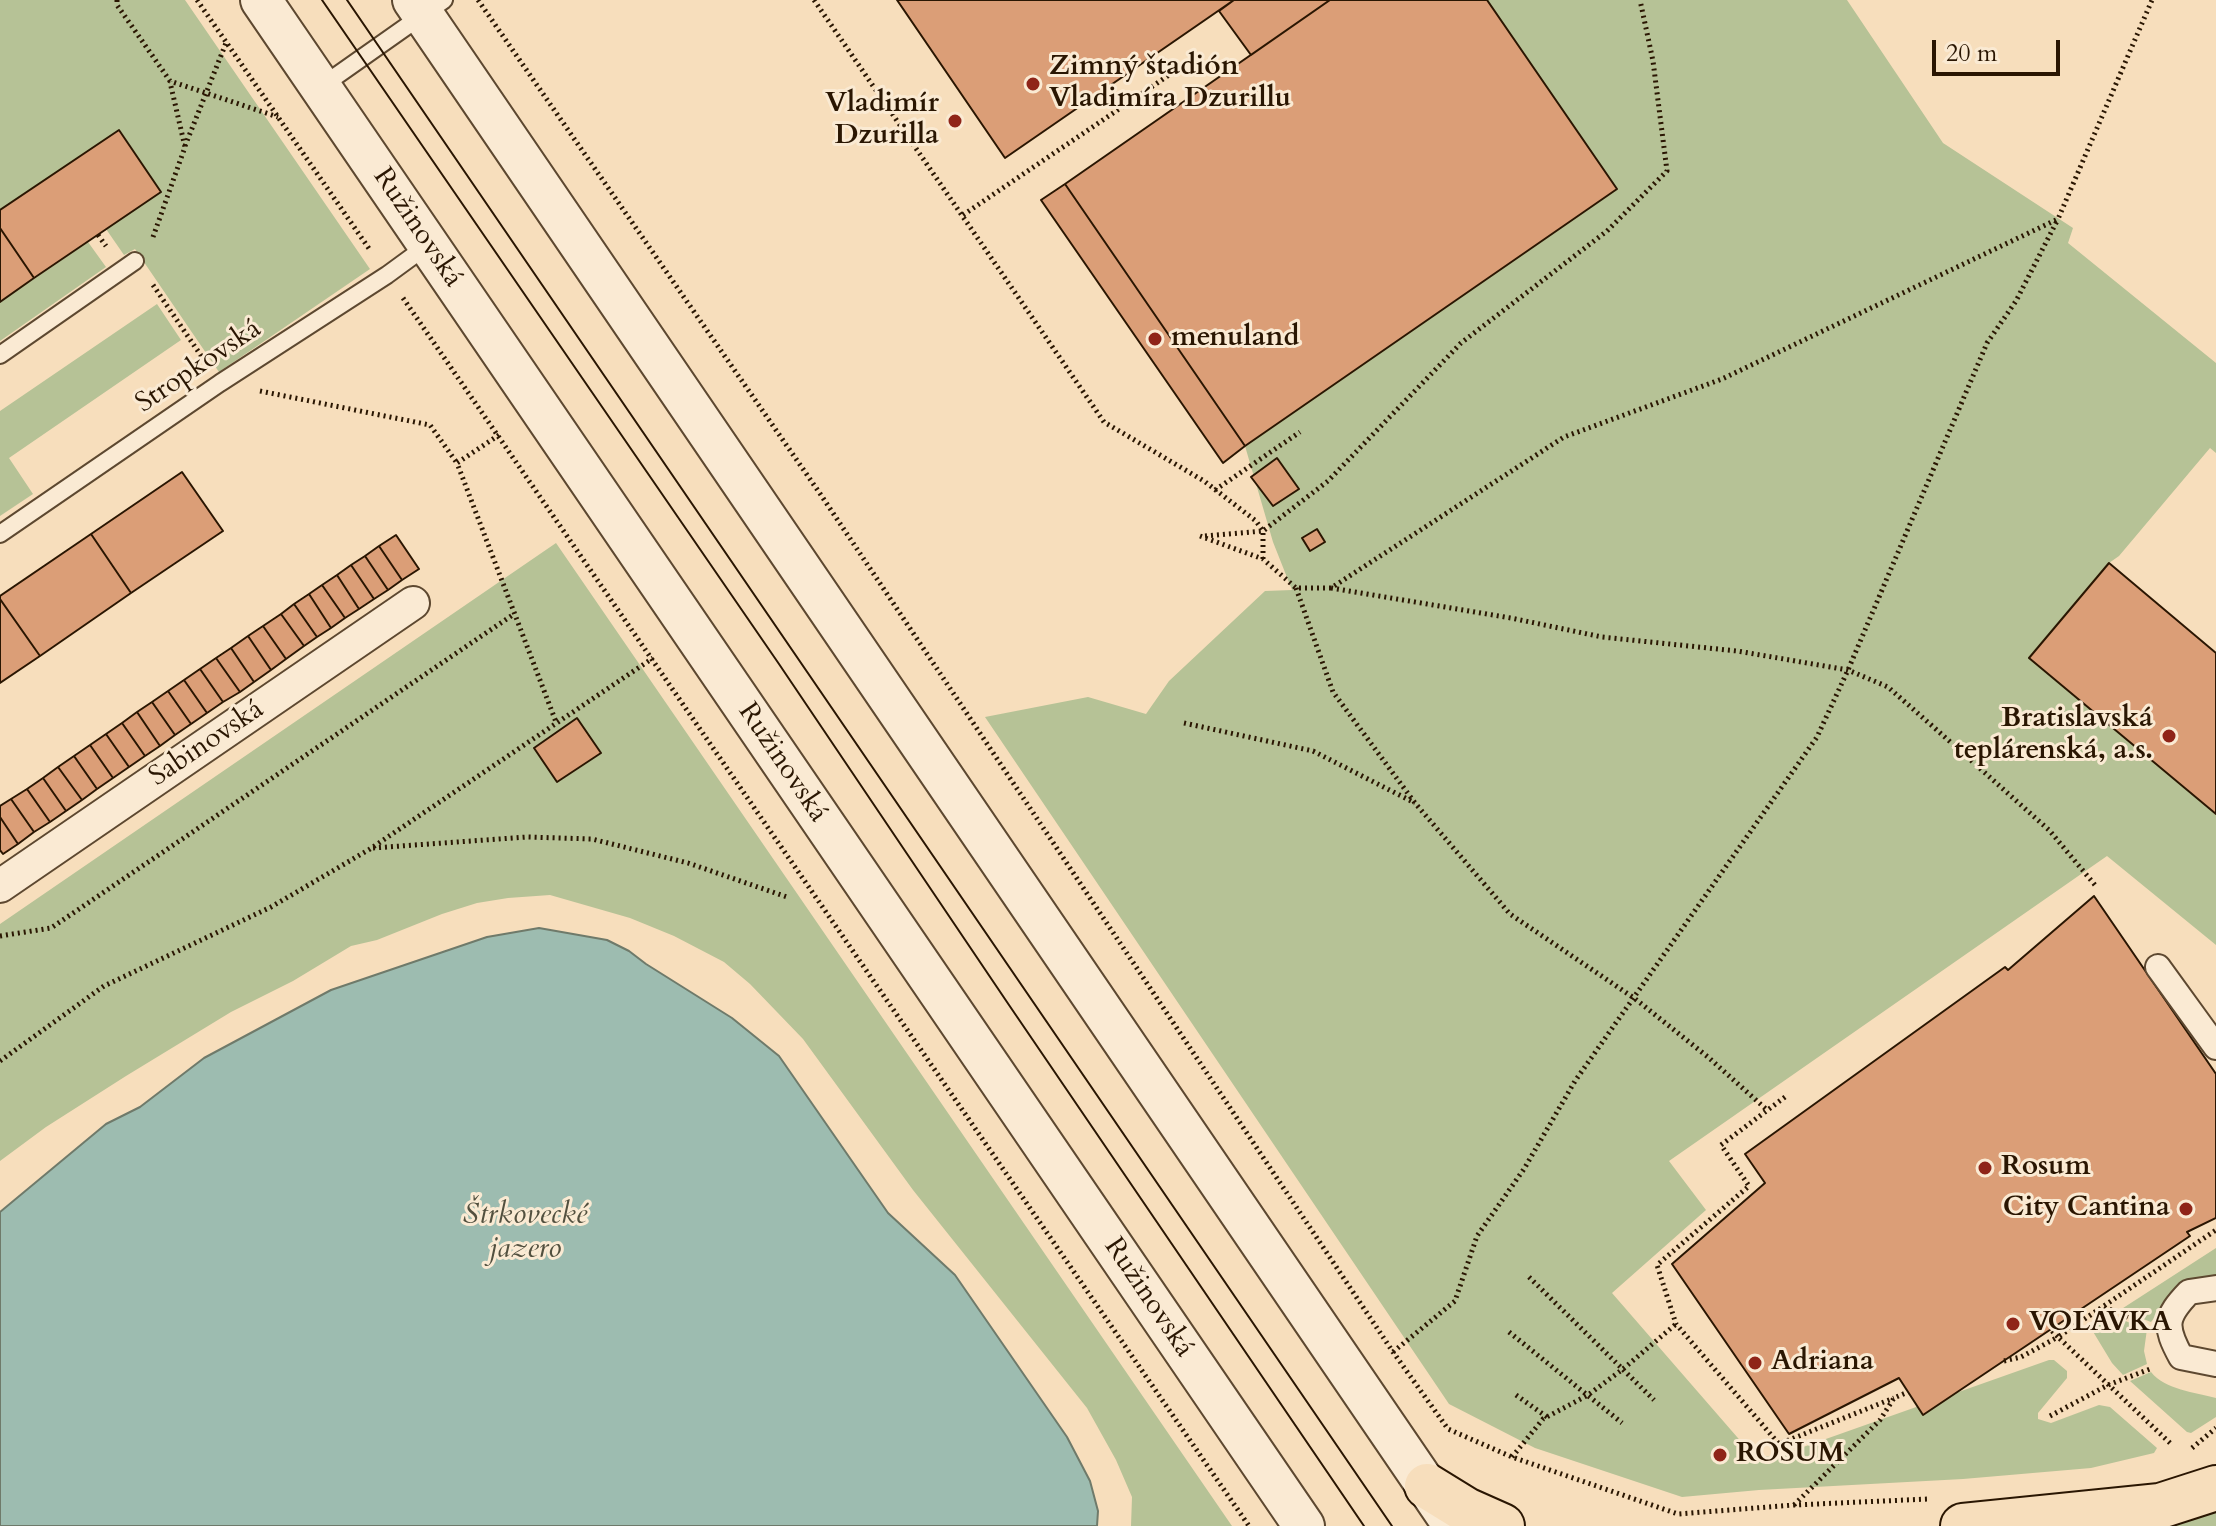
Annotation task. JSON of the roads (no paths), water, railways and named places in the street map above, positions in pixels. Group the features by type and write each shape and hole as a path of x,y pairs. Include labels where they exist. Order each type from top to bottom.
{"main road":[{"path":"1427,1486 1466,1510 1502,1526"},
{"path":"1950,1512 2160,1506 2216,1488"}],"street":[{"name":"Ružinovská","path":"261,0 1304,1526"},
{"path":"426,4 1454,1526"},
{"name":"Sabinovská","path":"0,886 413,603"},
{"path":"2158,967 2216,1047"},
{"path":"2216,1288 2189,1292 2172,1310 2169,1335 2181,1357 2216,1364"}],"lane":[{"path":"320,87 426,4"},
{"name":"Stropkovská","path":"0,534 428,245"},
{"path":"0,355 138,265"}],"water":[{"name":"Štrkovecké jazero","path":"539,928 607,940 629,951 732,1018 779,1056 888,1213 955,1275 1067,1437 1090,1481 1098,1511 1097,1526 0,1526 0,1212 106,1124 140,1107 204,1058 331,990 487,937"}],"tram line":[{"path":"322,0 779,664 1364,1526"},
{"path":"347,0 1392,1526"}],"place":[{"name":"Zimný štadión Vladimíra Dzurillu","path":"1033,84"},
{"name":"Vladimír Dzurilla","path":"955,121"},
{"name":"menuland","path":"1155,339"},
{"name":"Bratislavská teplárenská, a.s.","path":"2169,736"},
{"name":"Rosum","path":"1985,1168"},
{"name":"City Cantina","path":"2186,1209"},
{"name":"VOLAVKA","path":"2013,1324"},
{"name":"Adriana","path":"1755,1363"},
{"name":"ROSUM","path":"1720,1455"}]}
